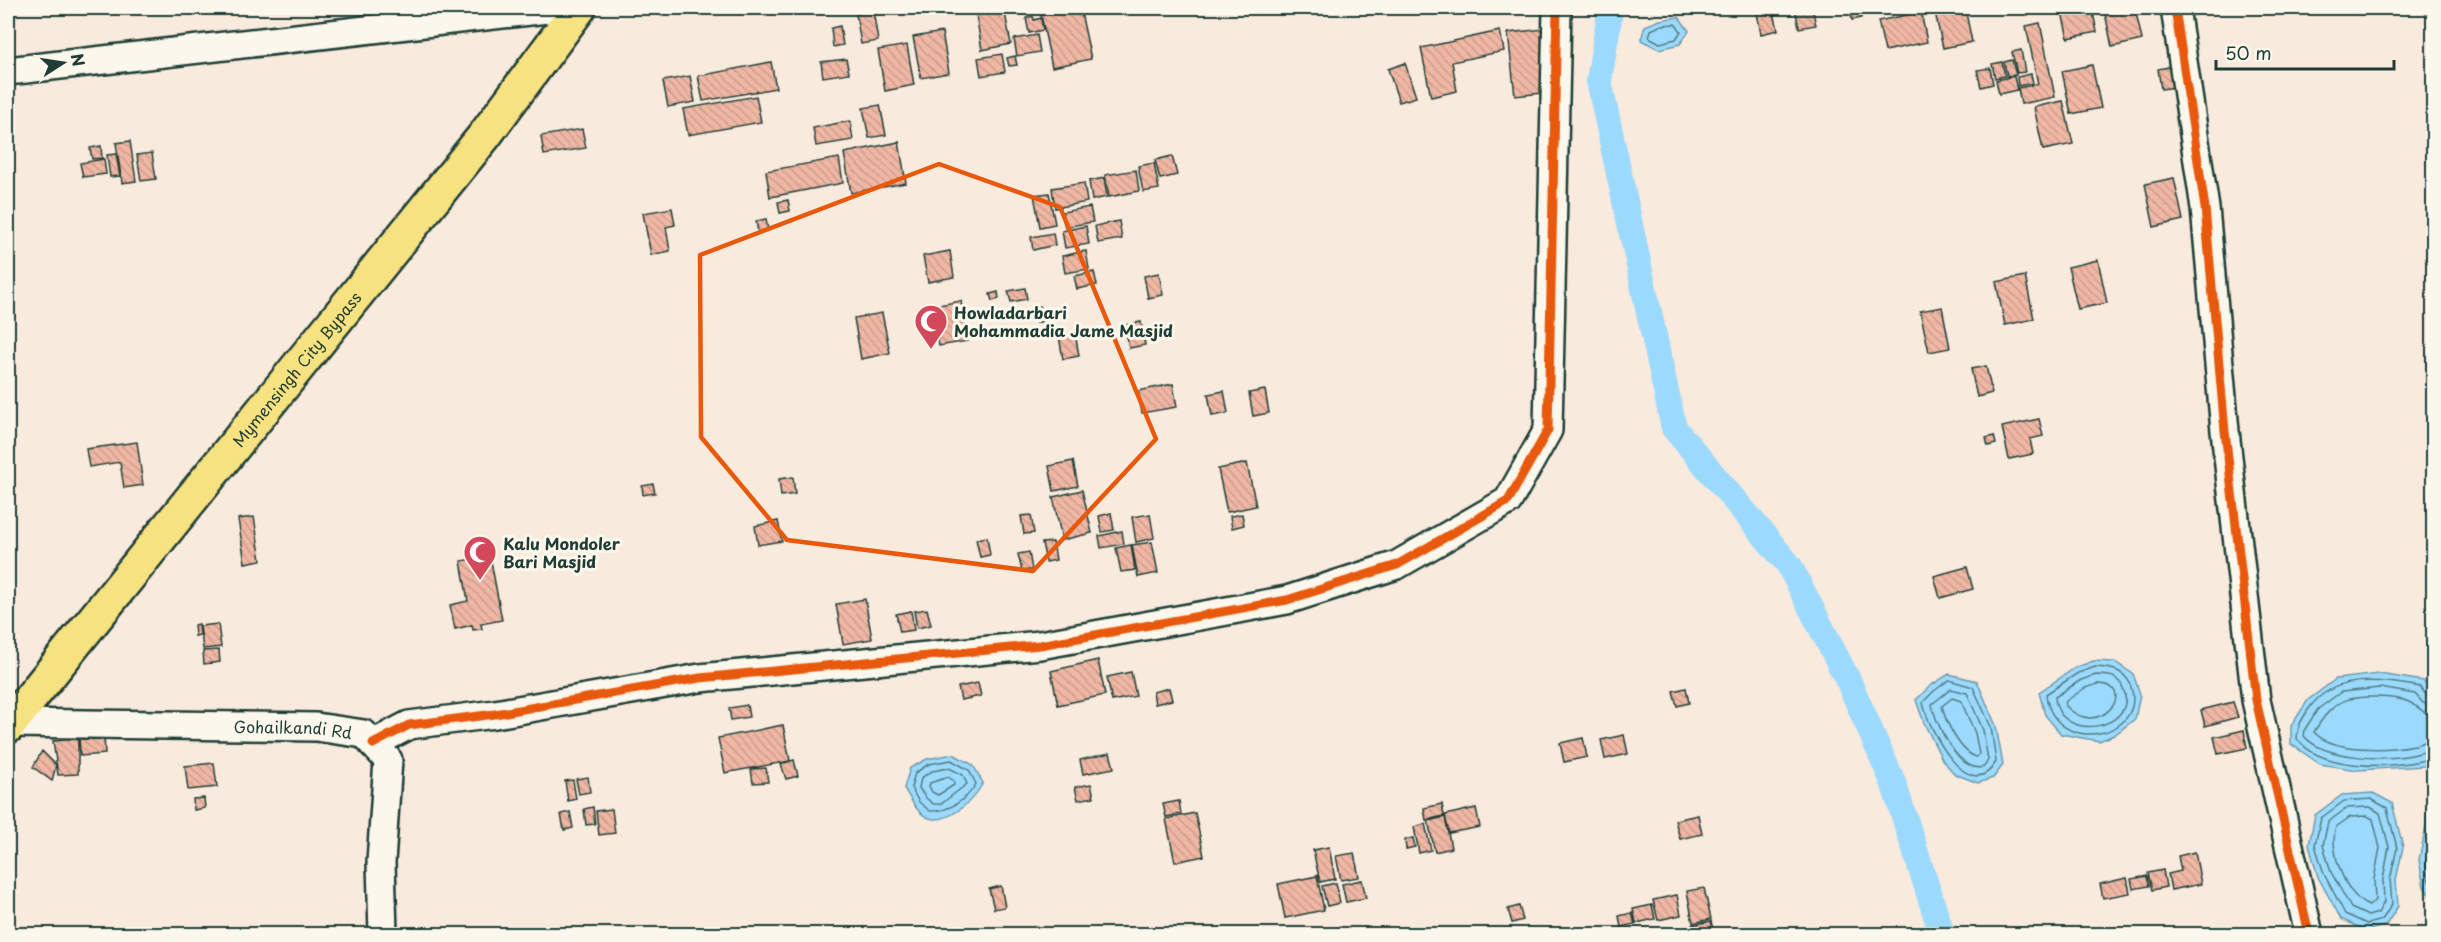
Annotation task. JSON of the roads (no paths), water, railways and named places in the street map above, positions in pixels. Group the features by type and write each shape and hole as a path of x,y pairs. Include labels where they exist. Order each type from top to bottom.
{"highway":[{"name":"Mymensingh City Bypass","path":"8,724 485,135 579,8"}],"street":[{"path":"8,71 556,8"},
{"path":"373,744 408,725 495,714 700,678 1040,645 1287,600 1397,565 1508,501 1548,430 1557,8"},
{"path":"2175,8 2205,208 2225,431 2256,700 2309,934"},
{"name":"Gohailkandi Rd","path":"8,724 316,727 364,734 388,760 381,862 382,934"}],"water":[{"path":"1679,17 1689,31 1680,44 1659,49 1641,40 1645,26 1660,20"},
{"path":"2093,661 2115,662 2133,674 2140,694 2135,719 2114,735 2099,741 2061,734 2045,715 2039,692 2075,668"},
{"path":"1949,674 1977,681 1996,726 2003,765 1993,778 1978,783 1955,774 1943,761 1924,723 1916,700 1930,686"},
{"path":"2379,674 2424,681 2433,695 2433,761 2425,766 2357,770 2320,764 2291,744 2291,726 2308,700 2336,679"},
{"path":"953,754 973,765 983,783 974,796 953,814 937,819 929,818 917,809 904,788 910,768 927,759"},
{"path":"2433,786 2433,900 2424,887 2419,860 2426,827 2429,789"},
{"path":"2373,793 2392,803 2403,847 2396,880 2398,906 2386,925 2367,931 2341,919 2318,877 2309,845 2315,815 2342,795"}],"waterway":[{"path":"1609,8 1599,81 1674,428 1789,565 1848,680 1893,782 1942,934"}],"place":[{"name":"Howladarbari Mohammadia Jame Masjid","path":"931,350"},
{"name":"Kalu Mondoler Bari Masjid","path":"480,581"}]}
